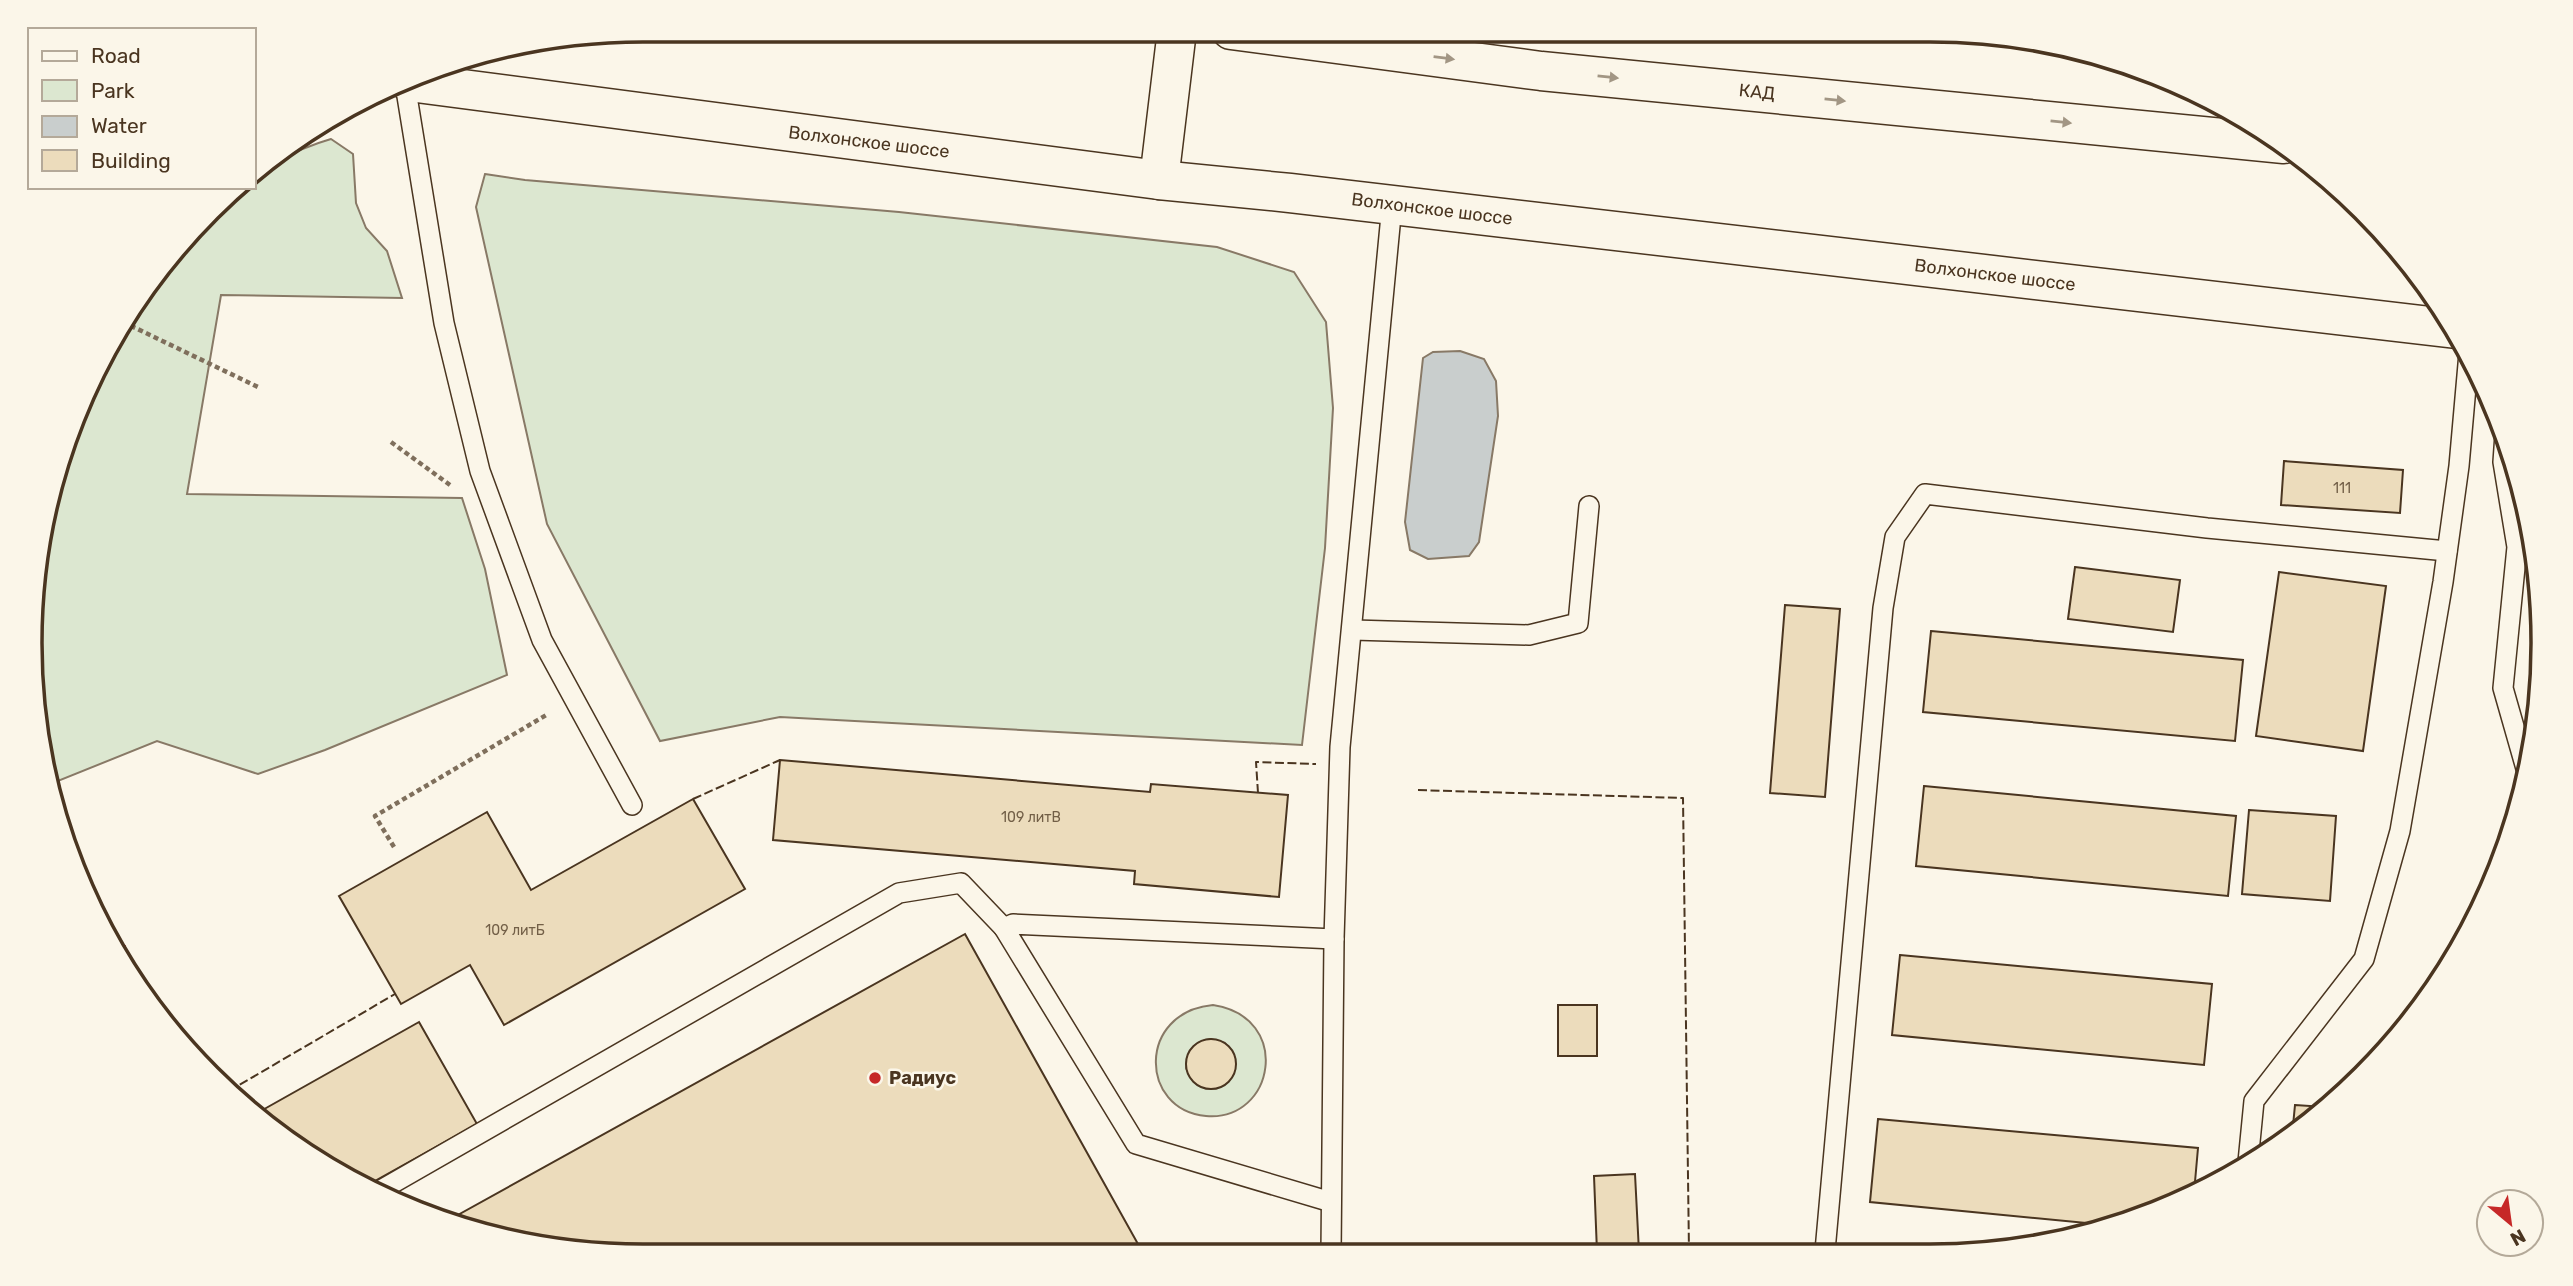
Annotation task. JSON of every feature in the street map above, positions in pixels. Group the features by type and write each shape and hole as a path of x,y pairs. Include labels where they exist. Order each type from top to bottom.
{"main road":[{"path":"1159,180 1176,42"},
{"name":"КАД","path":"1322,42 1541,71 2262,142"},
{"name":"Волхонское шоссе","path":"421,85 1159,180 2441,328"}],"lane":[{"path":"408,90 443,323 480,471 542,640 632,805"},
{"path":"1331,1244 1334,939 1340,747 1392,205"},
{"path":"2249,1152 2255,1101 2364,959 2400,831 2447,551 2459,466 2467,374"},
{"path":"2503,463 2517,547 2503,688 2522,746"},
{"path":"1826,1244 1883,608 1895,537 1925,494 2207,528 2447,551"},
{"path":"1353,629 1529,635 1578,623 1589,506"},
{"path":"387,1186 899,893 961,883 1004,928 1136,1144 1331,1202"},
{"path":"1004,928 1013,924 1334,939"}],"path":[{"path":"132,327 260,388"},
{"path":"391,442 498,520"},
{"path":"394,847 375,816 573,700"}],"green space":[{"path":"331,139 353,154 356,203 366,228 387,251 402,298 221,295 187,494 462,498 485,569 507,675 325,750 258,774 157,741 58,781 43,682 43,604 47,565 62,487 88,413 104,377 143,309 191,247 218,218 249,189 256,189 256,184 277,166 297,152"},
{"path":"485,174 525,180 899,212 1217,247 1294,272 1326,322 1333,408 1325,548 1302,745 780,717 660,741 547,524 476,207"},
{"path":"1213,1005 1238,1013 1255,1028 1264,1047 1265,1067 1260,1087 1247,1103 1229,1113 1206,1116 1184,1110 1168,1097 1159,1080 1156,1061 1160,1042 1170,1024 1188,1012","holes":["1204,1040 1225,1043 1233,1056 1235,1068 1231,1078 1223,1085 1203,1087 1193,1080 1186,1068 1188,1057 1195,1045"]}],"water":[{"path":"1460,351 1484,359 1496,381 1498,416 1479,542 1469,556 1428,559 1410,550 1405,522 1423,358 1433,352"}],"building":[{"path":"2284,461 2403,470 2400,513 2281,505"},
{"path":"2075,567 2180,580 2173,632 2068,619"},
{"path":"2279,572 2386,586 2363,751 2256,736"},
{"path":"1785,605 1840,609 1825,797 1770,793"},
{"path":"1931,631 2243,660 2235,741 1923,712"},
{"path":"780,760 1150,792 1151,784 1288,795 1279,897 1134,884 1135,871 773,840"},
{"path":"1924,786 2236,816 2228,896 1916,866"},
{"path":"693,799 745,889 504,1025 470,965 401,1004 339,896 487,812 531,890"},
{"path":"2249,810 2336,816 2330,901 2242,894"},
{"name":"Радиус","path":"965,934 1138,1244 604,1243 526,1232 458,1215"},
{"path":"1900,955 2212,984 2204,1065 1892,1035"},
{"path":"1558,1005 1597,1005 1597,1056 1558,1056"},
{"path":"419,1022 477,1124 375,1181 309,1143 264,1109"},
{"path":"1211,1039 1229,1046 1236,1064 1229,1082 1211,1089 1193,1082 1186,1064 1193,1046"},
{"path":"2295,1105 2313,1106 2296,1120 2293,1122"},
{"path":"1878,1119 2198,1148 2195,1182 2088,1223 1870,1202"},
{"path":"1635,1174 1639,1244 1597,1244 1594,1176"}],"fence":[{"path":"693,799 780,760"},
{"path":"1258,793 1256,762 1316,764"},
{"path":"1418,790 1683,798 1689,1244"},
{"path":"237,1086 395,994"}],"place":[{"name":"Радиус","path":"875,1078"}]}
